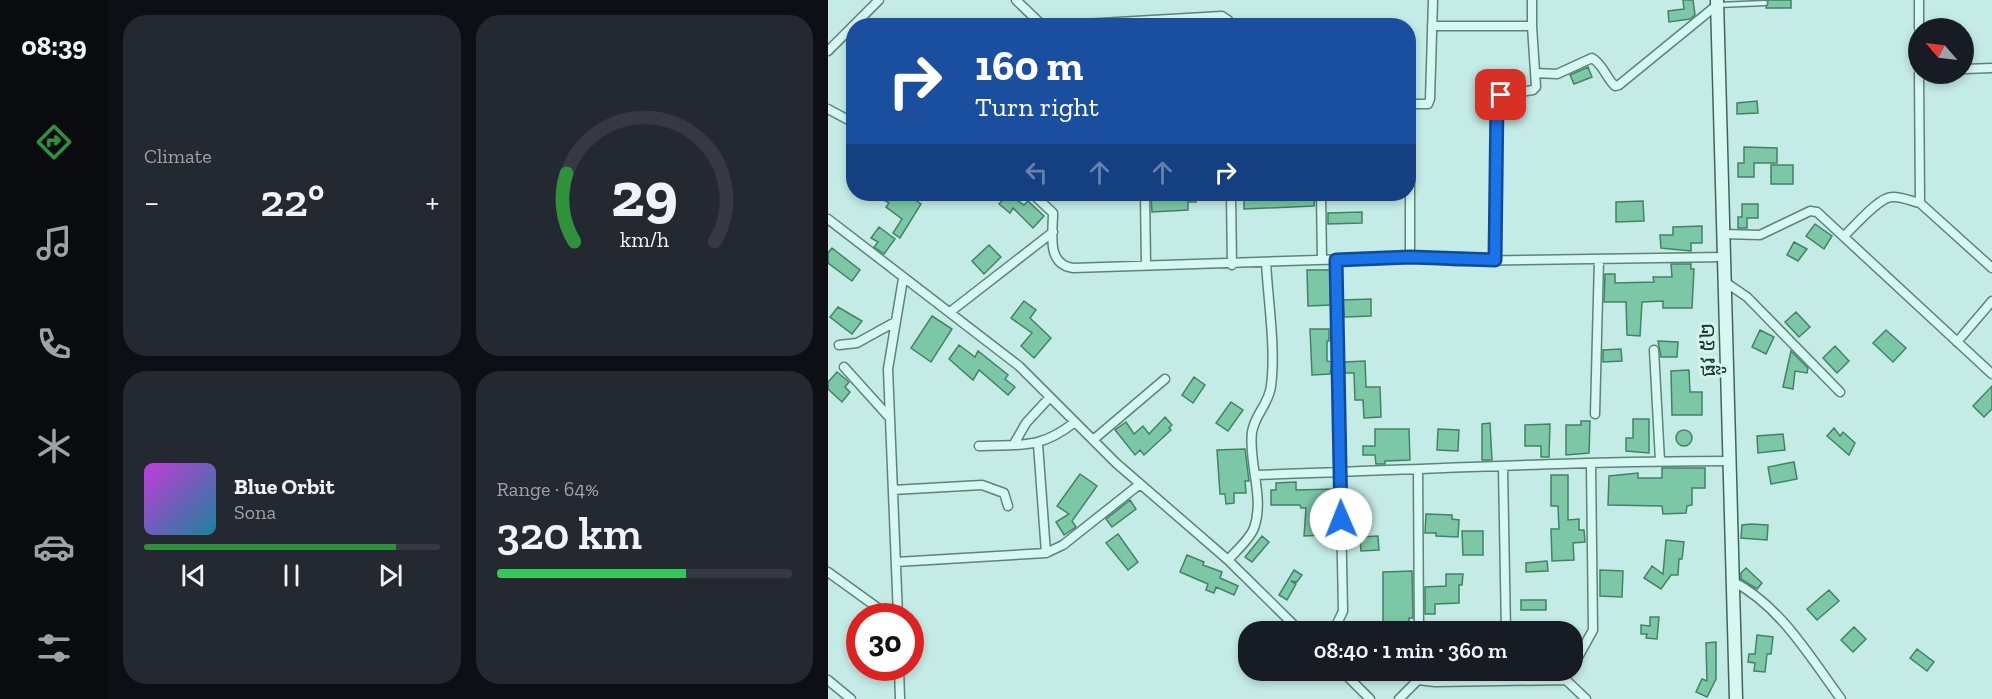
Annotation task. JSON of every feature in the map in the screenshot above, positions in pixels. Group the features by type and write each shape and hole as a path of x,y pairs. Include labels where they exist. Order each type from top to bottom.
{"street":[{"path":"861,18 879,0"},
{"path":"1016,0 1035,18"},
{"path":"1416,105 1428,104 1430,99 1433,0"},
{"path":"1495,260 1497,99 1501,95 1533,90 1536,87 1532,0"},
{"path":"1919,0 1919,18"},
{"path":"1535,72 1557,74 1592,58 1598,62 1611,83 1615,86 1619,85 1717,2"},
{"name":"ផ្លូវ ៥២","path":"1717,2 1736,699"},
{"path":"1187,18 1222,16 1225,18"},
{"path":"1432,26 1532,27"},
{"path":"828,51 846,33"},
{"path":"1974,69 1992,68"},
{"path":"1919,84 1920,202"},
{"path":"828,109 846,119"},
{"path":"1845,235 1882,200 1891,196 1920,202 1992,268"},
{"path":"1040,201 1053,213 1054,257 1065,267 1232,265 1410,257 1495,260 1724,257"},
{"path":"1145,201 1146,265"},
{"path":"1232,201 1232,265"},
{"path":"1321,201 1322,260"},
{"path":"1410,201 1410,257"},
{"path":"1723,234 1760,235 1810,211 1828,220 1992,374"},
{"path":"828,219 903,279 1019,366 1093,440 1228,560 1290,621"},
{"path":"950,312 1053,232"},
{"path":"1595,414 1599,259"},
{"path":"1336,260 1343,611 1338,621"},
{"path":"1228,560 1254,530 1256,475 1252,435 1255,419 1269,399 1272,376 1266,262"},
{"path":"898,603 888,369 903,279"},
{"path":"1725,282 1747,297 1840,392"},
{"path":"1958,342 1992,302"},
{"path":"839,345 857,343 895,322"},
{"path":"1654,350 1660,461"},
{"path":"844,367 890,417"},
{"path":"1093,440 1165,379"},
{"path":"1014,444 1026,423 1050,397"},
{"path":"979,446 1038,444 1055,438 1075,422"},
{"path":"1038,444 1046,553"},
{"path":"1256,475 1660,461 1729,461"},
{"path":"1583,648 1593,630 1591,465"},
{"path":"1503,468 1506,621"},
{"path":"1418,470 1419,621"},
{"path":"896,562 1046,553 1063,545 1140,484"},
{"path":"893,490 982,485 1004,493 1008,506"},
{"path":"828,572 871,603"},
{"path":"1732,581 1754,592 1789,629 1841,699"},
{"path":"828,680 851,699"},
{"path":"899,681 900,699"},
{"path":"1352,681 1370,699"},
{"path":"1400,699 1414,681"},
{"path":"1433,681 1471,681"},
{"path":"1567,681 1586,699"}],"lane":[{"path":"1717,2 1765,3"}],"building":[{"path":"1683,0 1693,0 1695,15 1690,19 1669,22 1668,11 1684,9"},
{"path":"1768,0 1791,0 1791,8 1766,8"},
{"path":"1588,67 1592,77 1574,84 1570,75"},
{"path":"1757,101 1758,113 1737,114 1737,103"},
{"path":"1744,147 1777,148 1777,163 1754,163 1754,177 1738,177 1738,163 1744,163"},
{"path":"1771,165 1793,165 1793,184 1771,184"},
{"path":"886,201 917,201 921,204 900,238 893,233 902,219 886,207 889,203"},
{"path":"1002,201 1018,201 1024,205 1028,201 1044,216 1033,228 1013,208 1010,213 999,204"},
{"path":"1151,201 1196,201 1188,202 1188,210 1152,212"},
{"path":"1244,201 1314,201 1314,206 1244,209"},
{"path":"1643,201 1644,221 1616,222 1616,202"},
{"path":"1742,204 1758,204 1758,218 1747,218 1747,228 1738,228 1738,217 1742,217"},
{"path":"1362,212 1362,223 1328,224 1328,213"},
{"path":"1815,224 1832,236 1824,249 1806,236"},
{"path":"1702,226 1702,243 1691,243 1691,251 1661,248 1660,235 1673,235 1673,227"},
{"path":"879,227 895,239 884,254 874,247 878,242 871,238"},
{"path":"1794,242 1807,249 1798,261 1787,255"},
{"path":"989,245 1001,257 984,274 972,261"},
{"path":"832,248 860,270 852,281 828,263 828,253"},
{"path":"1671,264 1691,264 1691,269 1694,269 1692,308 1663,308 1663,301 1642,302 1640,336 1627,335 1626,302 1604,302 1605,274 1615,274 1615,283 1654,282 1653,277 1672,277"},
{"path":"1307,270 1330,270 1331,305 1308,306"},
{"path":"1371,299 1371,316 1344,317 1343,300"},
{"path":"1024,301 1036,310 1030,318 1051,338 1034,358 1021,346 1032,333 1011,318"},
{"path":"838,307 862,321 852,334 830,317"},
{"path":"1796,312 1810,327 1799,337 1785,322"},
{"path":"932,316 952,329 931,362 911,348"},
{"path":"1310,329 1329,329 1327,361 1332,362 1330,374 1312,375"},
{"path":"1760,330 1774,337 1766,354 1752,347"},
{"path":"1886,330 1906,348 1893,362 1873,343"},
{"path":"1658,341 1678,342 1677,357 1661,357"},
{"path":"959,345 975,357 978,351 1008,375 1005,379 1015,387 1008,395 979,370 973,380 949,359"},
{"path":"1835,346 1849,361 1837,373 1823,358"},
{"path":"1621,349 1622,361 1603,362 1603,350"},
{"path":"1791,351 1808,368 1807,373 1795,371 1793,389 1783,387"},
{"path":"1365,361 1366,387 1380,387 1381,417 1364,418 1363,400 1355,400 1354,373 1345,373 1344,362"},
{"path":"1689,370 1690,392 1702,392 1702,415 1672,415 1671,371"},
{"path":"837,372 849,382 845,387 850,392 842,402 828,389 828,382"},
{"path":"1194,377 1205,385 1193,403 1182,395"},
{"path":"1992,386 1992,409 1984,417 1973,406"},
{"path":"1231,402 1243,410 1228,431 1216,423"},
{"path":"1165,417 1172,425 1169,428 1171,430 1144,455 1140,450 1135,455 1115,430 1126,422 1134,434 1143,426 1149,434"},
{"path":"1633,419 1649,419 1649,453 1626,451 1626,438 1633,438"},
{"path":"1581,421 1590,421 1589,453 1566,455 1566,425 1581,425"},
{"path":"1490,423 1492,460 1482,460 1482,424"},
{"path":"1550,424 1549,457 1541,457 1541,446 1525,446 1525,425"},
{"path":"1834,428 1840,436 1843,432 1855,443 1849,455 1827,436"},
{"path":"1375,429 1409,429 1410,460 1385,461 1385,464 1376,464 1375,455 1363,455 1363,446 1375,446"},
{"path":"1438,429 1459,430 1458,451 1437,450"},
{"path":"1684,430 1690,432 1692,438 1690,444 1684,446 1678,444 1676,438 1678,432"},
{"path":"1783,434 1785,450 1758,453 1757,436"},
{"path":"1245,449 1249,481 1245,481 1246,493 1234,493 1234,503 1226,504 1225,494 1220,494 1217,450"},
{"path":"1794,462 1797,479 1771,484 1768,467"},
{"path":"1662,468 1705,468 1705,488 1692,488 1692,505 1687,506 1686,513 1663,514 1662,506 1608,505 1609,476 1638,473 1638,478 1662,478"},
{"path":"1080,474 1097,486 1072,521 1076,527 1064,535 1056,522 1069,514 1057,506"},
{"path":"1551,475 1568,475 1568,520 1579,519 1579,530 1584,530 1585,542 1573,543 1574,560 1552,561 1551,529 1559,529 1558,506 1551,506"},
{"path":"1296,482 1296,490 1334,489 1335,507 1328,507 1326,535 1304,536 1306,508 1301,508 1300,505 1271,505 1271,490 1276,490 1276,483"},
{"path":"1130,500 1136,509 1112,527 1106,519"},
{"path":"1426,514 1452,515 1452,519 1459,520 1458,537 1425,533"},
{"path":"1742,525 1768,525 1767,540 1741,538"},
{"path":"1462,531 1483,531 1483,555 1463,555"},
{"path":"1118,534 1138,562 1128,570 1106,543"},
{"path":"1262,536 1269,542 1252,562 1245,557"},
{"path":"1378,536 1379,550 1361,551 1360,537"},
{"path":"1666,540 1684,542 1682,559 1679,559 1678,575 1671,575 1661,589 1644,578 1652,566 1663,574"},
{"path":"1187,555 1204,562 1203,565 1222,572 1220,578 1238,586 1234,595 1216,587 1214,593 1206,590 1208,584 1180,572"},
{"path":"1547,561 1548,571 1526,572 1526,563"},
{"path":"1746,568 1762,583 1757,589 1741,579 1741,573"},
{"path":"1294,570 1302,575 1297,582 1291,581 1296,584 1287,600 1279,595"},
{"path":"1600,570 1623,571 1622,597 1600,596"},
{"path":"1412,571 1413,618 1409,618 1409,621 1383,621 1383,572"},
{"path":"1446,574 1463,574 1462,585 1459,585 1459,603 1435,604 1435,614 1425,614 1425,587 1446,586"},
{"path":"1829,590 1839,601 1817,620 1807,609"},
{"path":"1521,600 1546,600 1546,610 1521,610"},
{"path":"1650,617 1659,617 1657,639 1646,638 1647,634 1641,634 1641,625 1650,626"},
{"path":"1854,627 1866,639 1853,652 1841,640"},
{"path":"1757,635 1773,637 1771,654 1767,654 1765,672 1754,671 1755,663 1748,662 1749,654 1755,654"},
{"path":"1716,642 1716,679 1707,697 1696,692 1702,679 1707,681 1706,643"},
{"path":"1917,649 1934,662 1927,671 1910,658"}],"route":[{"path":"1341,519 1336,260 1410,257 1455,261 1495,260 1497,99 1501,95"}]}
